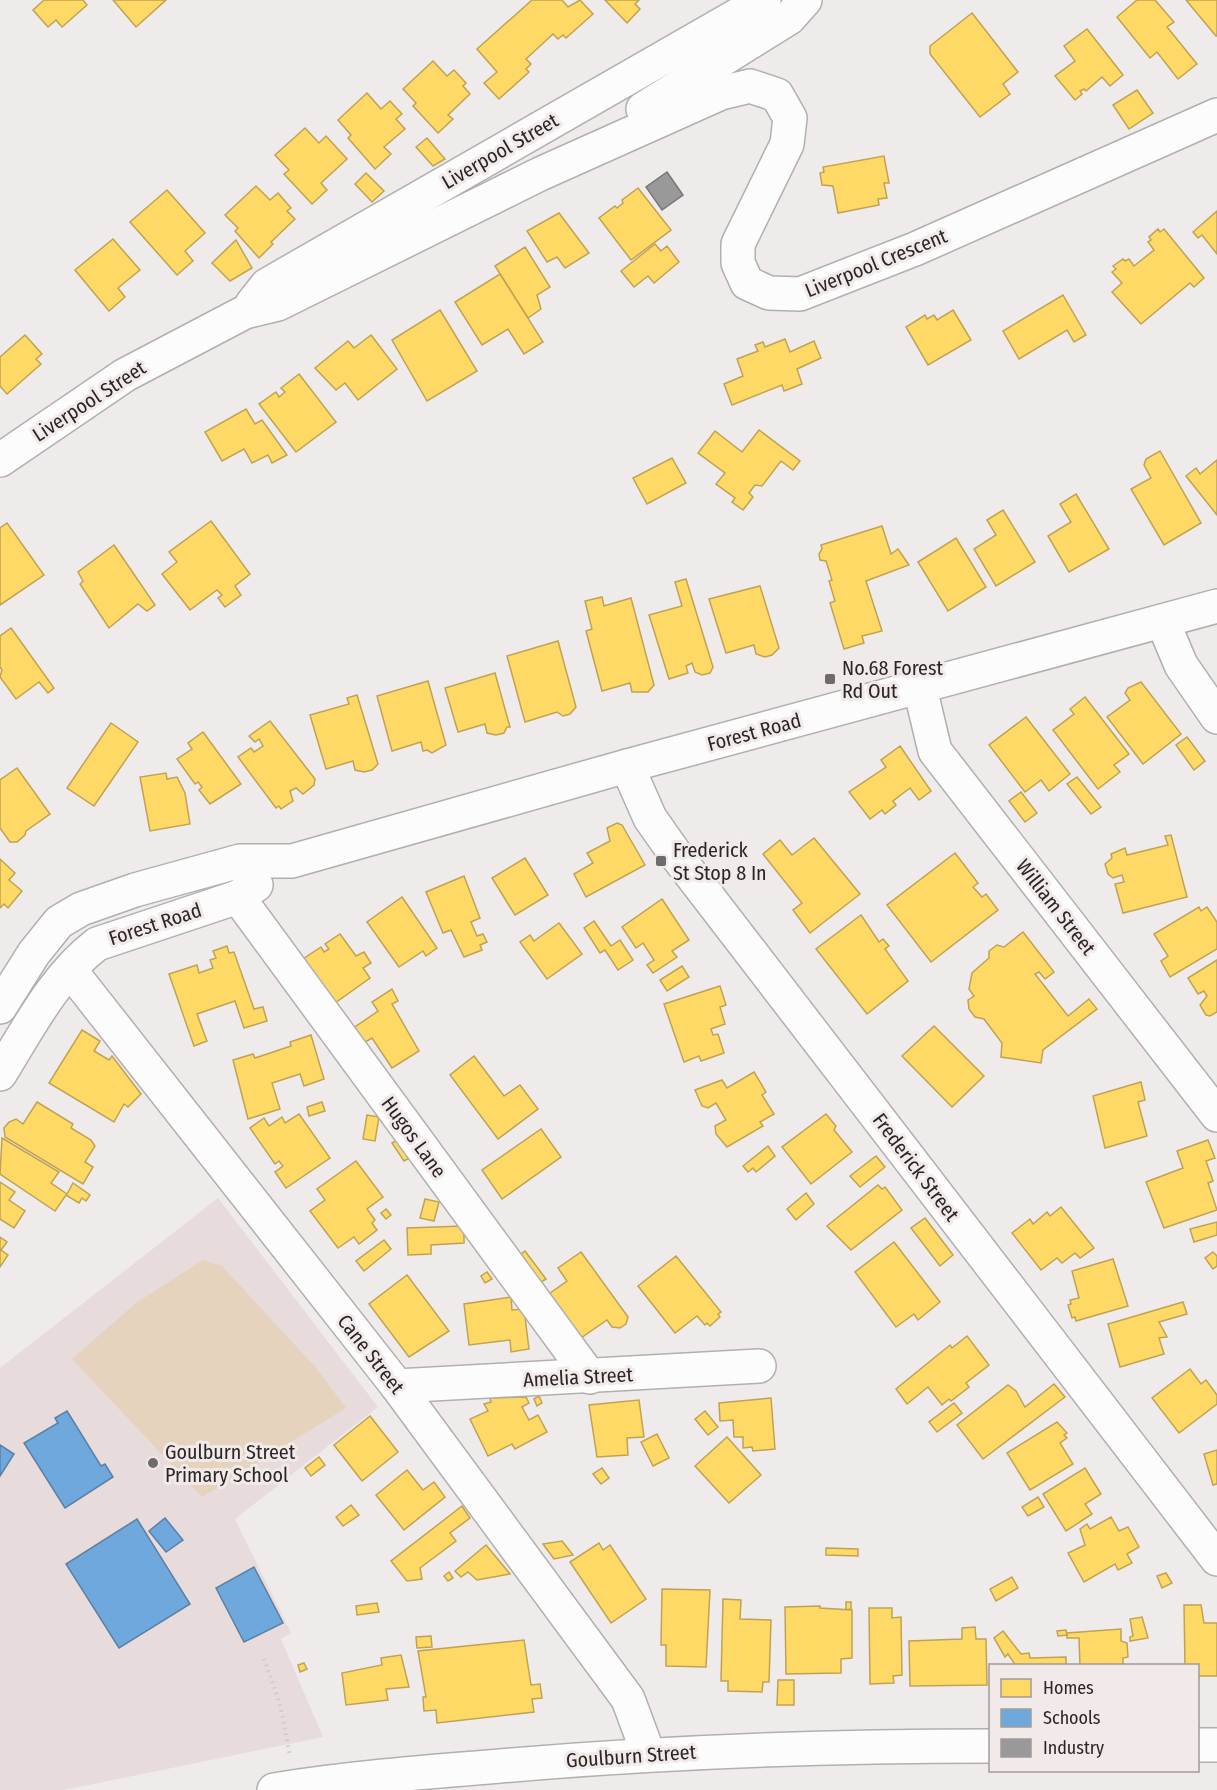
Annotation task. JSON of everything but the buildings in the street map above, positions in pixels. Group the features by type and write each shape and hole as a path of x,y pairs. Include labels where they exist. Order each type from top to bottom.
{"street":[{"name":"Liverpool Street","path":"245,312 267,285 764,0"},
{"name":"Liverpool Street","path":"540,174 789,18 805,0"},
{"name":"Liverpool Street","path":"0,460 125,375 245,312 278,304 540,174 721,93 750,86"},
{"name":"Liverpool Crescent","path":"750,86 777,95 790,118 787,144 738,244 738,263 747,283 769,293 800,294 915,249 1217,116"},
{"name":"Forest Road","path":"0,1007 34,953 59,922 81,909 135,890 240,861 292,861 627,766 1217,606"},
{"path":"1163,622 1181,665 1217,717"},
{"name":"William Street","path":"920,688 935,751 1217,1115"},
{"name":"Frederick Street","path":"627,766 650,818 676,855 1217,1559"},
{"name":"Forest Road","path":"0,1074 45,1001 80,957 97,944 238,897 292,861"},
{"name":"Hugos Lane","path":"238,897 590,1377"},
{"name":"Cane Street","path":"70,970 397,1386 628,1699 648,1753"},
{"name":"Amelia Street","path":"397,1386 590,1377 759,1365"},
{"path":"1199,1745 1217,1745"},
{"name":"Goulburn Street","path":"285,1788 648,1753 889,1746 989,1746"}],"path":[{"path":"264,1659 284,1722 285,1788"}],"shaded area":[{"name":"Goulburn Street Primary School","path":"218,1198 378,1407 235,1519 291,1633 281,1639 323,1737 64,1790 0,1790 0,1368"},
{"path":"203,1260 222,1266 317,1369 346,1408 202,1497 72,1359 136,1303"}],"place":[{"name":"No.68 Forest Rd Out","path":"830,679"},
{"name":"Frederick St Stop 8 In","path":"661,861"},
{"name":"Goulburn Street Primary School","path":"153,1463"}]}
